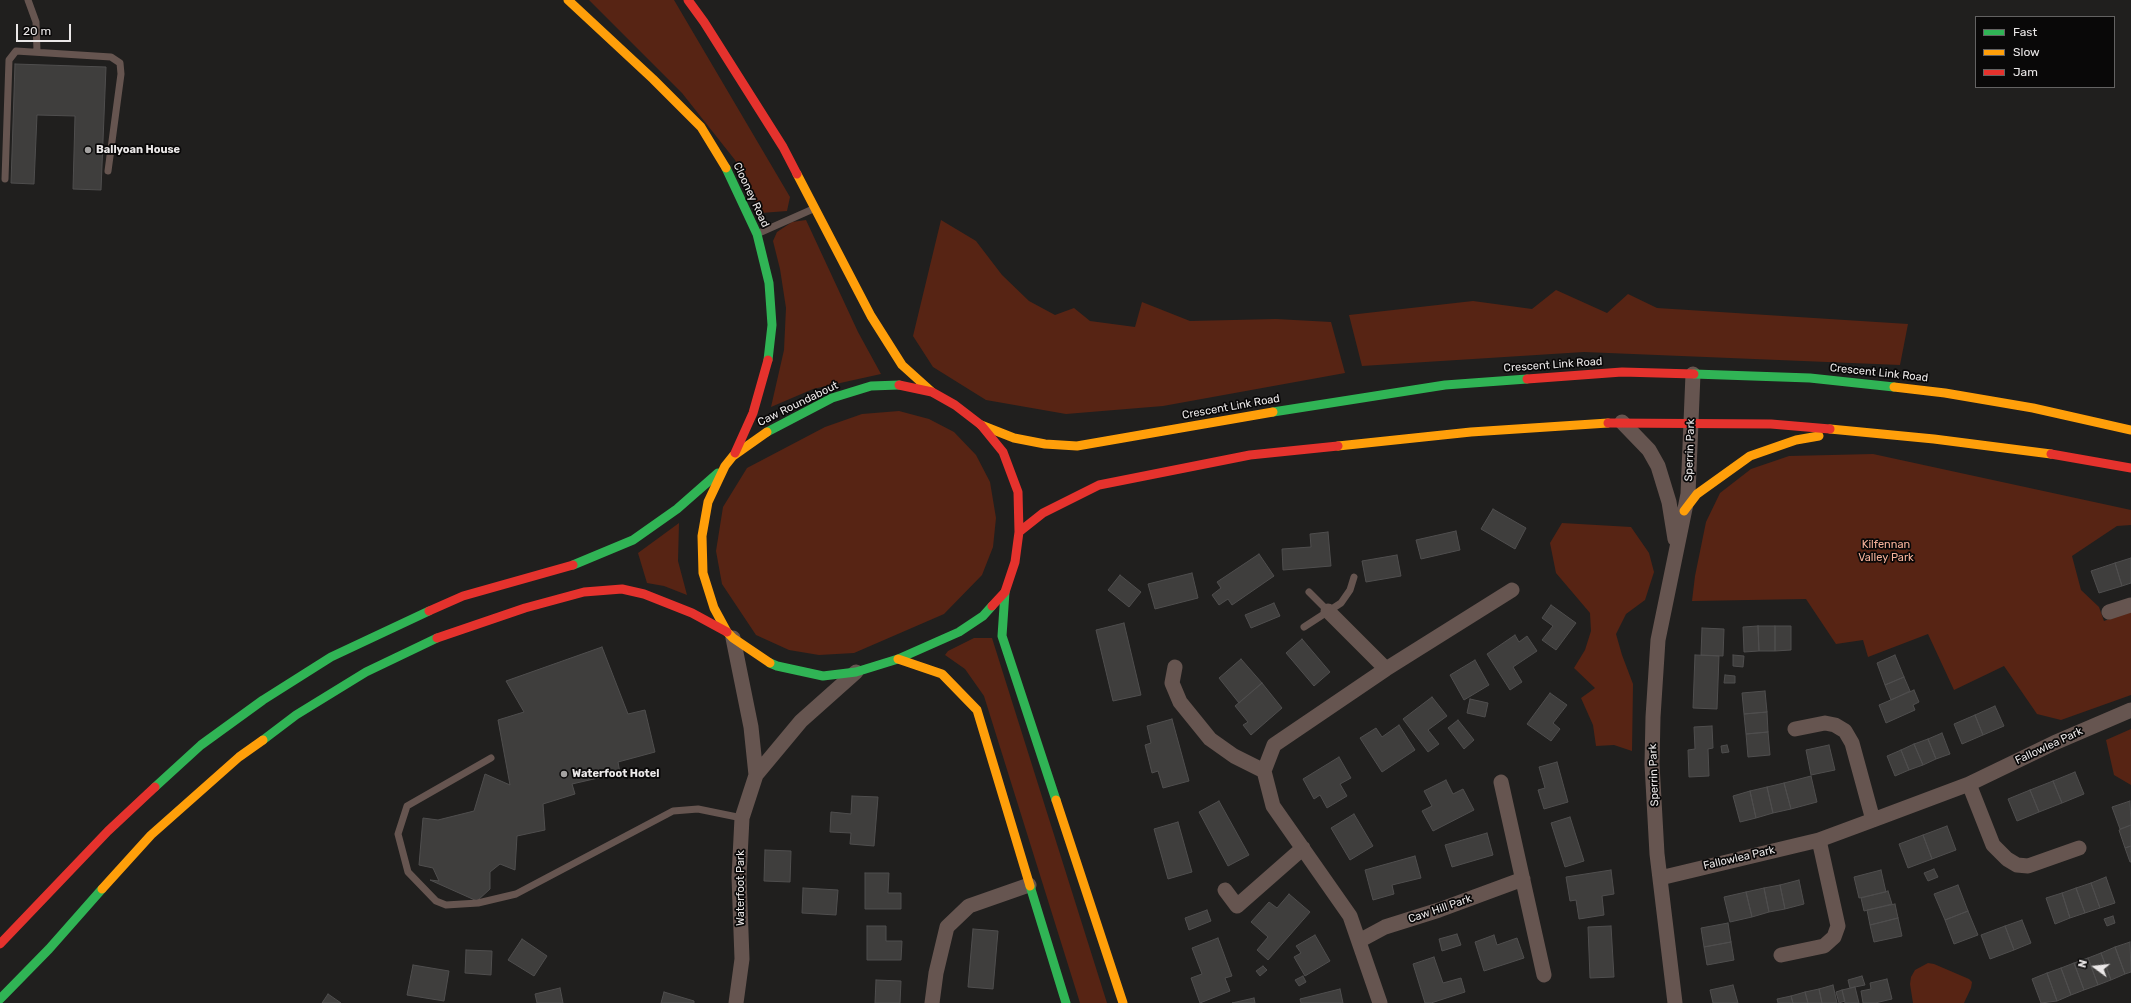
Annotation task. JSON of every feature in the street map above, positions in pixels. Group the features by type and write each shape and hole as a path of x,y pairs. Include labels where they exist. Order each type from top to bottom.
{"highway":[{"name":"Clooney Road","path":"568,0 701,127 728,172 757,234 769,283 772,325 767,368 753,413 733,456"},
{"path":"688,0 704,22 783,147 871,316 902,364 932,392"},
{"name":"Crescent Link Road","path":"981,425 1014,438 1045,444 1077,446 1292,409 1445,385 1622,372 1810,378 1945,393 2033,408 2131,430"},
{"name":"Caw Roundabout","path":"899,385 932,392 971,416 981,425 1003,452 1018,492 1019,532 1015,562 1005,592 984,616 959,632 898,659 856,672 823,676 777,666 758,656 730,635 714,608 703,573 702,536 708,502 725,466 733,456 753,440 777,426 839,396 872,386 899,385"},
{"path":"1019,532 1043,513 1099,485 1250,455 1470,432 1622,422 1771,424 1934,439 2057,455 2131,468"},
{"path":"1684,511 1697,494 1750,456 1796,440 1848,432"},
{"path":"0,944 108,831 201,745 263,700 331,657 449,602 463,596 577,564 633,540 676,509 725,466"},
{"path":"0,999 157,830 238,757 296,714 366,672 444,635 525,608 584,592 622,589 644,594 692,613 730,635"},
{"path":"1005,592 1002,636 1124,1003"},
{"path":"898,659 942,674 976,710 1066,1003"}],"street":[{"name":"Sperrin Park","path":"1675,1003 1657,854 1652,764 1653,717 1658,640 1688,494 1693,374"},
{"name":"Sperrin Park","path":"1622,422 1649,450 1658,466 1669,502 1677,548"},
{"path":"1380,1003 1350,916 1273,806 1264,771 1274,745 1386,669 1512,590"},
{"path":"2109,612 2131,605"},
{"path":"1328,611 1386,669"},
{"name":"Waterfoot Park","path":"730,635 751,727 756,775"},
{"path":"1175,667 1172,683 1180,702 1210,739 1234,756 1264,771"},
{"name":"Waterfoot Park","path":"736,1003 742,959 740,877 742,818 756,775 801,721 856,672"},
{"name":"Fallowlea Park","path":"1660,878 1818,840 1968,784 2054,743 2131,710"},
{"path":"1795,729 1825,723 1835,725 1845,731 1852,743 1873,820"},
{"path":"1501,782 1544,975"},
{"path":"1968,784 1993,845 2007,859 2017,865 2028,866 2079,848"},
{"path":"1781,955 1824,946 1834,937 1838,926 1818,840"},
{"path":"1225,890 1237,906 1303,848"},
{"name":"Caw Hill Park","path":"1358,941 1385,927 1439,910 1523,879"},
{"path":"932,1003 936,973 947,927 969,906 1029,885"}],"lane":[{"path":"28,0 36,22 37,51"},
{"path":"5,179 9,60 16,51 37,51 111,57 120,63 121,74 108,171"},
{"path":"757,234 816,208"},
{"path":"1304,627 1341,603 1350,590 1354,577"},
{"path":"1309,592 1328,611"},
{"path":"491,758 407,806 398,834 408,872 436,901 446,906 478,903 516,894 673,811 698,809 742,818"}],"green space":[{"path":"589,0 674,0 790,197 787,211 761,213 735,160 682,93"},
{"path":"806,220 858,332 881,374 813,389 771,407 784,350 786,308 780,269 773,241 777,232 792,222"},
{"path":"941,220 976,241 1002,275 1029,301 1055,315 1074,308 1090,321 1135,327 1142,302 1190,321 1276,319 1331,322 1345,373 1163,406 1066,414 986,400 933,367 913,336"},
{"path":"1556,290 1607,313 1628,294 1657,308 1908,324 1900,365 1584,352 1362,366 1349,315 1473,301 1532,309"},
{"path":"899,411 929,419 954,432 976,455 990,482 996,518 993,547 982,575 944,614 854,653 819,655 789,650 756,635 722,584 716,551 723,507 747,468 825,427 862,414"},
{"name":"Kilfennan Valley Park","path":"1873,454 2131,510 2131,525 2117,526 2072,556 2081,590 2099,607 2104,621 2131,611 2131,695 2061,720 2037,714 2004,666 1954,690 1928,634 1868,657 1863,640 1836,644 1806,599 1692,601 1695,576 1706,522 1720,493 1751,469 1789,456"},
{"path":"679,523 678,561 687,595 664,586 647,583 638,553"},
{"path":"1562,523 1631,527 1649,553 1654,572 1645,600 1626,614 1616,634 1633,684 1632,751 1614,745 1596,746 1593,725 1581,698 1595,688 1574,668 1585,650 1591,631 1590,613 1556,573 1550,543"},
{"path":"974,638 992,638 1107,1003 1080,1003 984,696 965,669 945,655 948,651"},
{"path":"2131,729 2131,785 2114,775 2106,740"},
{"path":"1928,963 1934,964 1969,979 1972,982 1971,988 1964,1003 1913,1003 1910,984 1911,977 1915,970"}],"building":[{"name":"Ballyoan House","path":"15,64 106,67 101,190 73,189 75,116 37,115 34,184 11,183"},
{"path":"1493,509 1526,528 1515,549 1481,529"},
{"path":"1456,531 1460,550 1421,559 1416,540"},
{"path":"1328,532 1331,566 1283,570 1282,549 1311,547 1310,534"},
{"path":"1259,554 1274,576 1232,605 1228,599 1219,605 1212,595 1221,588 1217,582"},
{"path":"1397,555 1401,576 1366,582 1362,561"},
{"path":"2131,558 2131,583 2122,586 2115,563"},
{"path":"2115,563 2122,586 2099,593 2091,571"},
{"path":"1192,573 1198,598 1155,609 1148,584"},
{"path":"1120,575 1141,592 1129,607 1108,590"},
{"path":"1274,603 1280,616 1251,628 1245,615"},
{"path":"1551,605 1576,623 1556,650 1542,640 1553,626 1542,618"},
{"path":"1124,623 1141,695 1113,701 1096,630"},
{"path":"1758,626 1775,626 1775,651 1759,651"},
{"path":"1758,626 1759,651 1744,652 1743,627"},
{"path":"1775,626 1791,626 1791,650 1775,651"},
{"path":"1702,628 1724,629 1723,656 1701,655"},
{"path":"1515,635 1519,642 1527,636 1537,651 1513,667 1522,682 1510,690 1487,654"},
{"path":"1302,639 1330,672 1314,686 1286,653"},
{"name":"Waterfoot Hotel","path":"602,647 628,714 645,710 655,752 618,762 620,773 572,784 575,794 543,804 545,830 517,836 515,870 500,864 490,872 490,889 477,901 430,880 439,881 433,868 419,865 423,818 438,820 474,811 485,774 510,785 498,720 524,712 506,681"},
{"path":"1695,655 1719,656 1717,709 1693,708"},
{"path":"1733,655 1744,656 1743,667 1733,666"},
{"path":"1895,655 1904,677 1885,685 1877,663"},
{"path":"1241,659 1262,683 1239,703 1219,678"},
{"path":"1475,660 1489,685 1464,700 1450,675"},
{"path":"1725,675 1735,676 1735,683 1724,683"},
{"path":"1904,677 1910,691 1891,700 1885,685"},
{"path":"1262,683 1282,708 1251,735 1243,725 1248,722 1235,706"},
{"path":"1914,690 1919,702 1913,705 1915,710 1886,723 1879,705"},
{"path":"1765,691 1767,712 1744,714 1742,693"},
{"path":"1550,693 1567,705 1553,723 1560,729 1551,741 1527,724"},
{"path":"1432,697 1447,716 1428,730 1439,744 1428,752 1403,719"},
{"path":"1470,699 1488,703 1485,717 1467,713"},
{"path":"1995,706 2004,726 1983,735 1975,715"},
{"path":"1767,712 1768,732 1746,734 1744,714"},
{"path":"1975,715 1983,735 1962,744 1954,724"},
{"path":"1172,719 1189,781 1163,788 1158,771 1152,773 1145,745 1151,743 1147,726"},
{"path":"1458,720 1474,740 1464,749 1448,728"},
{"path":"1399,725 1415,750 1382,772 1360,738 1376,728 1382,737"},
{"path":"1712,726 1713,748 1708,749 1709,776 1689,777 1688,750 1695,749 1694,727"},
{"path":"1768,732 1770,755 1748,757 1746,734"},
{"path":"1942,733 1950,754 1936,759 1928,739"},
{"path":"1928,739 1936,759 1923,765 1914,744"},
{"path":"1914,744 1923,765 1909,770 1901,750"},
{"path":"1727,745 1729,752 1722,753 1721,746"},
{"path":"1829,745 1835,770 1811,775 1806,750"},
{"path":"1901,750 1909,770 1895,776 1887,756"},
{"path":"1339,757 1351,778 1340,784 1347,796 1327,808 1320,795 1314,799 1303,779"},
{"path":"1557,762 1568,802 1544,809 1538,790 1545,788 1539,767"},
{"path":"2075,772 2084,794 2062,803 2053,781"},
{"path":"1811,776 1817,802 1791,809 1784,783"},
{"path":"1446,780 1453,794 1463,789 1474,810 1433,831 1422,811 1432,806 1424,791"},
{"path":"2053,781 2062,803 2039,812 2030,790"},
{"path":"1784,783 1791,809 1773,813 1767,787"},
{"path":"1767,787 1773,813 1756,818 1750,791"},
{"path":"2030,790 2039,812 2017,821 2008,799"},
{"path":"1750,791 1756,818 1740,822 1733,796"},
{"path":"852,796 878,797 874,846 850,844 851,833 830,832 831,812 851,814"},
{"path":"1219,801 1249,855 1228,866 1199,812"},
{"path":"2130,801 2131,825 2120,829 2112,807"},
{"path":"1354,814 1373,846 1350,860 1331,828"},
{"path":"1570,817 1584,861 1565,867 1551,823"},
{"path":"1178,822 1192,872 1168,879 1154,829"},
{"path":"2131,825 2131,846 2125,848 2119,830"},
{"path":"1947,826 1956,850 1932,859 1923,835"},
{"path":"1487,833 1493,855 1452,867 1445,845"},
{"path":"1923,835 1932,859 1908,868 1899,844"},
{"path":"2131,846 2131,862 2130,862 2125,848"},
{"path":"765,850 791,851 790,882 764,881"},
{"path":"1415,856 1421,878 1392,885 1394,894 1373,900 1365,870"},
{"path":"1934,869 1938,877 1928,881 1924,873"},
{"path":"1611,870 1614,894 1602,896 1604,915 1579,919 1576,900 1570,901 1566,877"},
{"path":"1881,870 1886,892 1859,898 1854,877"},
{"path":"865,873 889,873 888,893 901,893 901,909 865,909"},
{"path":"2106,877 2115,903 2100,908 2091,883"},
{"path":"1799,880 1804,904 1785,909 1780,885"},
{"path":"2091,883 2100,908 2085,913 2076,888"},
{"path":"1780,885 1785,909 1769,912 1764,888"},
{"path":"1958,885 1968,911 1945,920 1934,894"},
{"path":"803,888 838,890 836,915 802,913"},
{"path":"1764,888 1769,912 1752,917 1746,892"},
{"path":"2076,888 2085,913 2070,918 2062,893"},
{"path":"1888,891 1892,904 1864,911 1861,898"},
{"path":"1746,892 1752,917 1730,922 1724,897"},
{"path":"2062,893 2070,918 2055,924 2046,898"},
{"path":"1289,894 1310,912 1268,960 1257,950 1268,937 1251,922 1269,902 1277,908"},
{"path":"1895,904 1898,918 1870,925 1867,910"},
{"path":"1207,910 1211,921 1189,930 1185,918"},
{"path":"1968,911 1978,935 1954,944 1945,920"},
{"path":"2113,916 2115,923 2107,926 2104,919"},
{"path":"1898,918 1902,936 1874,942 1870,925"},
{"path":"2022,920 2031,943 2014,950 2005,926"},
{"path":"1728,923 1731,942 1704,947 1701,928"},
{"path":"867,926 886,926 886,941 902,941 901,960 867,960"},
{"path":"1611,926 1614,977 1590,978 1588,927"},
{"path":"2005,926 2014,950 1990,959 1981,935"},
{"path":"973,929 998,931 993,989 968,987"},
{"path":"1457,934 1461,945 1442,951 1439,939"},
{"path":"1315,935 1330,961 1305,976 1294,957 1301,953 1296,946"},
{"path":"1494,935 1497,945 1517,938 1524,958 1484,971 1475,942"},
{"path":"1218,938 1232,976 1225,978 1230,991 1200,1003 1191,978 1202,974 1192,948"},
{"path":"522,939 547,956 534,976 508,960"},
{"path":"1731,942 1734,960 1707,965 1704,947"},
{"path":"2130,942 2131,972 2125,974 2115,947"},
{"path":"2115,947 2125,974 2111,980 2101,953"},
{"path":"466,950 492,951 491,975 465,973"},
{"path":"2101,953 2111,980 2098,985 2088,958"},
{"path":"1434,957 1443,983 1461,978 1465,992 1431,1003 1425,1003 1413,964"},
{"path":"2088,958 2098,985 2084,990 2074,963"},
{"path":"2074,963 2084,990 2071,995 2061,968"},
{"path":"413,965 449,971 444,1001 407,995"},
{"path":"1263,966 1267,970 1260,976 1256,971"},
{"path":"2061,968 2071,995 2057,1001 2047,973"},
{"path":"2047,973 2057,1001 2041,1003 2032,979"},
{"path":"1303,976 1306,982 1299,986 1295,980"},
{"path":"1862,976 1865,985 1850,988 1848,980"},
{"path":"1887,979 1892,999 1875,1003 1863,1003 1861,991 1871,989 1870,983"},
{"path":"876,980 901,981 900,1003 875,1003"},
{"path":"1733,985 1738,1003 1713,1003 1710,990"},
{"path":"1833,985 1837,1003 1822,1003 1819,989"},
{"path":"1855,987 1859,1003 1845,1003 1842,990"},
{"path":"560,988 563,1003 537,1003 535,994"},
{"path":"1340,989 1343,1003 1301,1003 1300,999"},
{"path":"1819,989 1822,1003 1808,1003 1805,992"},
{"path":"1842,990 1845,1001 1839,1003 1836,992"},
{"path":"664,992 694,1001 694,1003 661,1003"},
{"path":"1805,992 1808,1003 1793,1003 1791,996"},
{"path":"328,994 341,1003 322,1003"},
{"path":"1791,996 1793,1003 1778,1003 1777,999"},
{"path":"1254,998 1255,1003 1232,1003"}],"traffic: fast":[{"path":"726,168 757,234 769,283 772,325 768,360"},
{"path":"1694,374 1810,378 1894,387"},
{"path":"1273,412 1445,385 1527,379"},
{"path":"767,432 832,398 871,386 899,385"},
{"path":"573,565 633,540 677,509 718,473"},
{"path":"1005,592 1002,636 1056,800"},
{"path":"770,663 777,666 823,676 856,672 898,659 959,632 983,616 992,606"},
{"path":"155,787 201,745 263,700 331,657 429,611"},
{"path":"263,740 296,715 366,672 437,638"},
{"path":"1030,886 1066,1003"},
{"path":"0,999 49,949 102,889"}],"traffic: slow":[{"path":"568,0 653,79 701,127 726,168"},
{"path":"797,174 871,316 902,365 932,392"},
{"path":"1894,387 1945,393 2033,408 2131,430"},
{"path":"981,425 1014,438 1045,444 1077,446 1273,412"},
{"path":"1338,446 1471,432 1608,423"},
{"path":"1830,429 1934,439 2051,454"},
{"path":"767,432 733,456 725,466 708,502 702,536 703,573 714,608 727,632 733,638 770,663"},
{"path":"1684,511 1697,494 1750,456 1796,440 1819,436"},
{"path":"898,659 942,674 977,710 1030,886"},
{"path":"102,889 151,835 239,757 263,740"},
{"path":"1056,800 1123,1003"}],"traffic: jam":[{"path":"688,0 704,22 783,147 797,174"},
{"path":"735,453 753,413 768,360"},
{"path":"1527,379 1622,372 1694,374"},
{"path":"899,385 932,392 955,405 981,425 1003,452 1018,492 1019,532 1015,562 1005,592 992,606"},
{"path":"1608,423 1771,424 1830,429"},
{"path":"1019,532 1043,513 1099,485 1250,455 1338,446"},
{"path":"2051,454 2131,468"},
{"path":"429,611 463,596 573,565"},
{"path":"437,638 525,608 584,592 622,589 644,594 692,613 727,632"},
{"path":"0,944 108,831 155,787"}],"place":[{"name":"Ballyoan House","path":"88,150"},
{"name":"Waterfoot Hotel","path":"564,774"}]}
